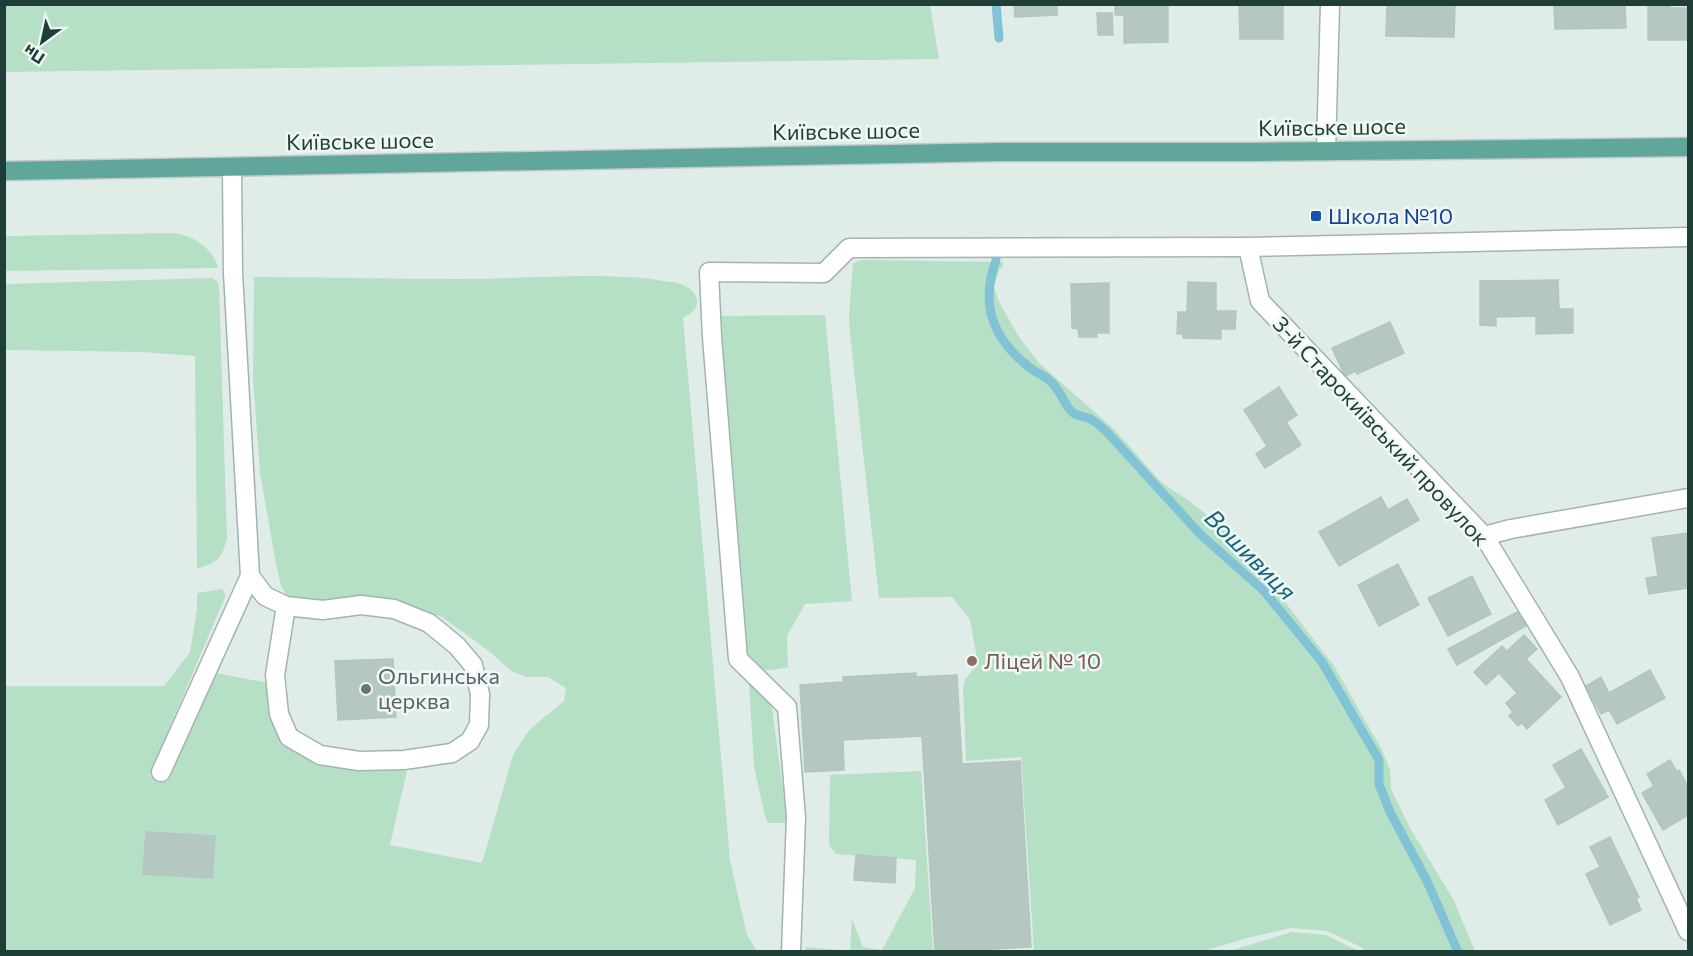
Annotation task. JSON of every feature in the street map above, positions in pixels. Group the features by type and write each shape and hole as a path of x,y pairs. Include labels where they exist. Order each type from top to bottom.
{"main road":[{"name":"Київське шосе","path":"4,171 1001,152 1689,147"}],"street":[{"path":"1326,151 1330,4"},
{"path":"161,772 250,576 233,273 232,168"},
{"path":"791,951 796,817 787,706 738,659 712,337 710,272 824,273 849,248 1248,247 1689,237"},
{"name":"3-й Старокиївський провулок","path":"1248,247 1260,301 1484,536 1570,677 1689,931"},
{"path":"1484,536 1511,529 1689,498"},
{"path":"250,576 265,596 286,606 323,610 361,605 394,609 429,623 457,646 473,665 480,694 479,725 470,741 452,753 404,760 359,761 320,755 289,737 279,714 275,675 286,606"}],"green space":[{"path":"4,5 930,5 939,59 5,72"},
{"path":"174,233 195,240 207,248 218,268 5,271 5,236"},
{"path":"862,260 1002,262 1004,264 994,287 999,302 1019,337 1039,363 1114,429 1162,483 1220,525 1252,559 1334,666 1382,750 1390,770 1391,789 1410,828 1454,901 1475,951 1365,951 1327,931 1291,928 1204,951 1008,951 1034,950 1021,757 966,761 963,688 965,679 978,664 970,620 952,597 879,598 849,315 853,263"},
{"path":"605,276 671,282 686,287 696,296 696,307 683,318 730,860 747,935 757,951 5,952 5,686 164,686 190,652 197,609 197,593 222,589 226,595 149,776 167,782 216,673 268,683 271,716 277,734 287,746 301,755 317,761 355,768 407,771 390,845 482,863 513,755 530,729 564,701 566,688 548,677 527,677 511,671 490,652 442,617 384,599 343,597 313,603 287,596 281,586 276,564 260,473 253,380 254,277 460,279"},
{"path":"212,278 219,285 227,539 223,552 217,559 197,569 195,356 143,352 5,350 5,284"},
{"path":"825,315 852,601 805,604 787,636 788,667 765,670 745,659 718,316"},
{"path":"749,683 754,684 772,708 787,820 785,823 768,823 765,816 754,767"},
{"path":"921,771 933,951 805,952 806,947 850,951 852,919 863,947 882,950 915,888 916,860 836,854 829,845 830,775"},
{"path":"1292,932 1326,935 1359,951 1229,951"}],"building":[{"path":"1014,4 1057,4 1057,15 1015,17"},
{"path":"1115,4 1168,6 1168,42 1124,43 1124,15 1115,15"},
{"path":"1239,4 1283,4 1283,39 1240,39"},
{"path":"1387,4 1455,4 1454,37 1386,36"},
{"path":"1554,4 1625,6 1626,28 1555,29"},
{"path":"1648,4 1670,4 1670,8 1688,8 1688,40 1648,40"},
{"path":"1097,13 1112,13 1113,35 1098,35"},
{"path":"1558,280 1559,309 1573,309 1573,333 1536,334 1536,316 1496,317 1496,326 1480,325 1480,281"},
{"path":"1188,282 1216,283 1216,311 1236,311 1235,329 1221,329 1221,339 1183,338 1183,334 1177,334 1178,312 1187,312"},
{"path":"1109,283 1109,333 1097,333 1097,337 1079,337 1078,329 1072,328 1071,284"},
{"path":"1390,322 1404,353 1357,374 1356,371 1345,376 1332,348"},
{"path":"1279,387 1297,415 1286,422 1301,445 1265,468 1256,454 1267,446 1244,410"},
{"path":"1381,497 1388,510 1407,499 1419,520 1339,566 1319,532"},
{"path":"1688,533 1688,588 1649,594 1646,578 1658,576 1652,538"},
{"path":"1398,564 1419,605 1379,626 1358,585"},
{"path":"1472,576 1491,614 1448,636 1428,598"},
{"path":"1517,612 1526,626 1457,665 1448,649"},
{"path":"1524,635 1537,649 1526,659 1561,697 1527,729 1522,723 1518,726 1509,716 1513,712 1506,703 1517,693 1499,673 1486,685 1474,672 1502,646 1507,651"},
{"name":"Ольгинська церква","path":"393,659 396,717 338,720 335,661"},
{"path":"1650,670 1665,698 1617,724 1609,710 1601,714 1586,686 1601,677 1609,693"},
{"path":"916,673 916,677 957,675 962,764 1020,761 1031,947 935,952 922,736 843,740 844,770 805,772 800,685 843,682 843,677"},
{"path":"1581,749 1608,797 1558,825 1545,800 1566,788 1553,765"},
{"path":"1670,760 1677,772 1679,770 1688,787 1688,815 1663,830 1642,793 1654,786 1647,774"},
{"path":"146,832 215,836 212,878 143,874"},
{"path":"1610,837 1639,897 1636,898 1641,910 1610,925 1586,874 1600,867 1590,847"},
{"path":"856,855 896,858 895,883 854,880"}],"waterway":[{"name":"Вошивиця","path":"996,4 999,38"},
{"name":"Вошивиця","path":"996,260 989,291 990,306 998,332 1006,344 1029,367 1053,383 1072,412 1091,419 1106,431 1200,534 1264,591 1322,662 1379,760 1379,784 1390,812 1427,881 1458,952"}],"place":[{"name":"Школа №10","path":"1316,216"},
{"name":"Ліцей № 10","path":"972,661"},
{"name":"Ольгинська церква","path":"366,689"}]}
